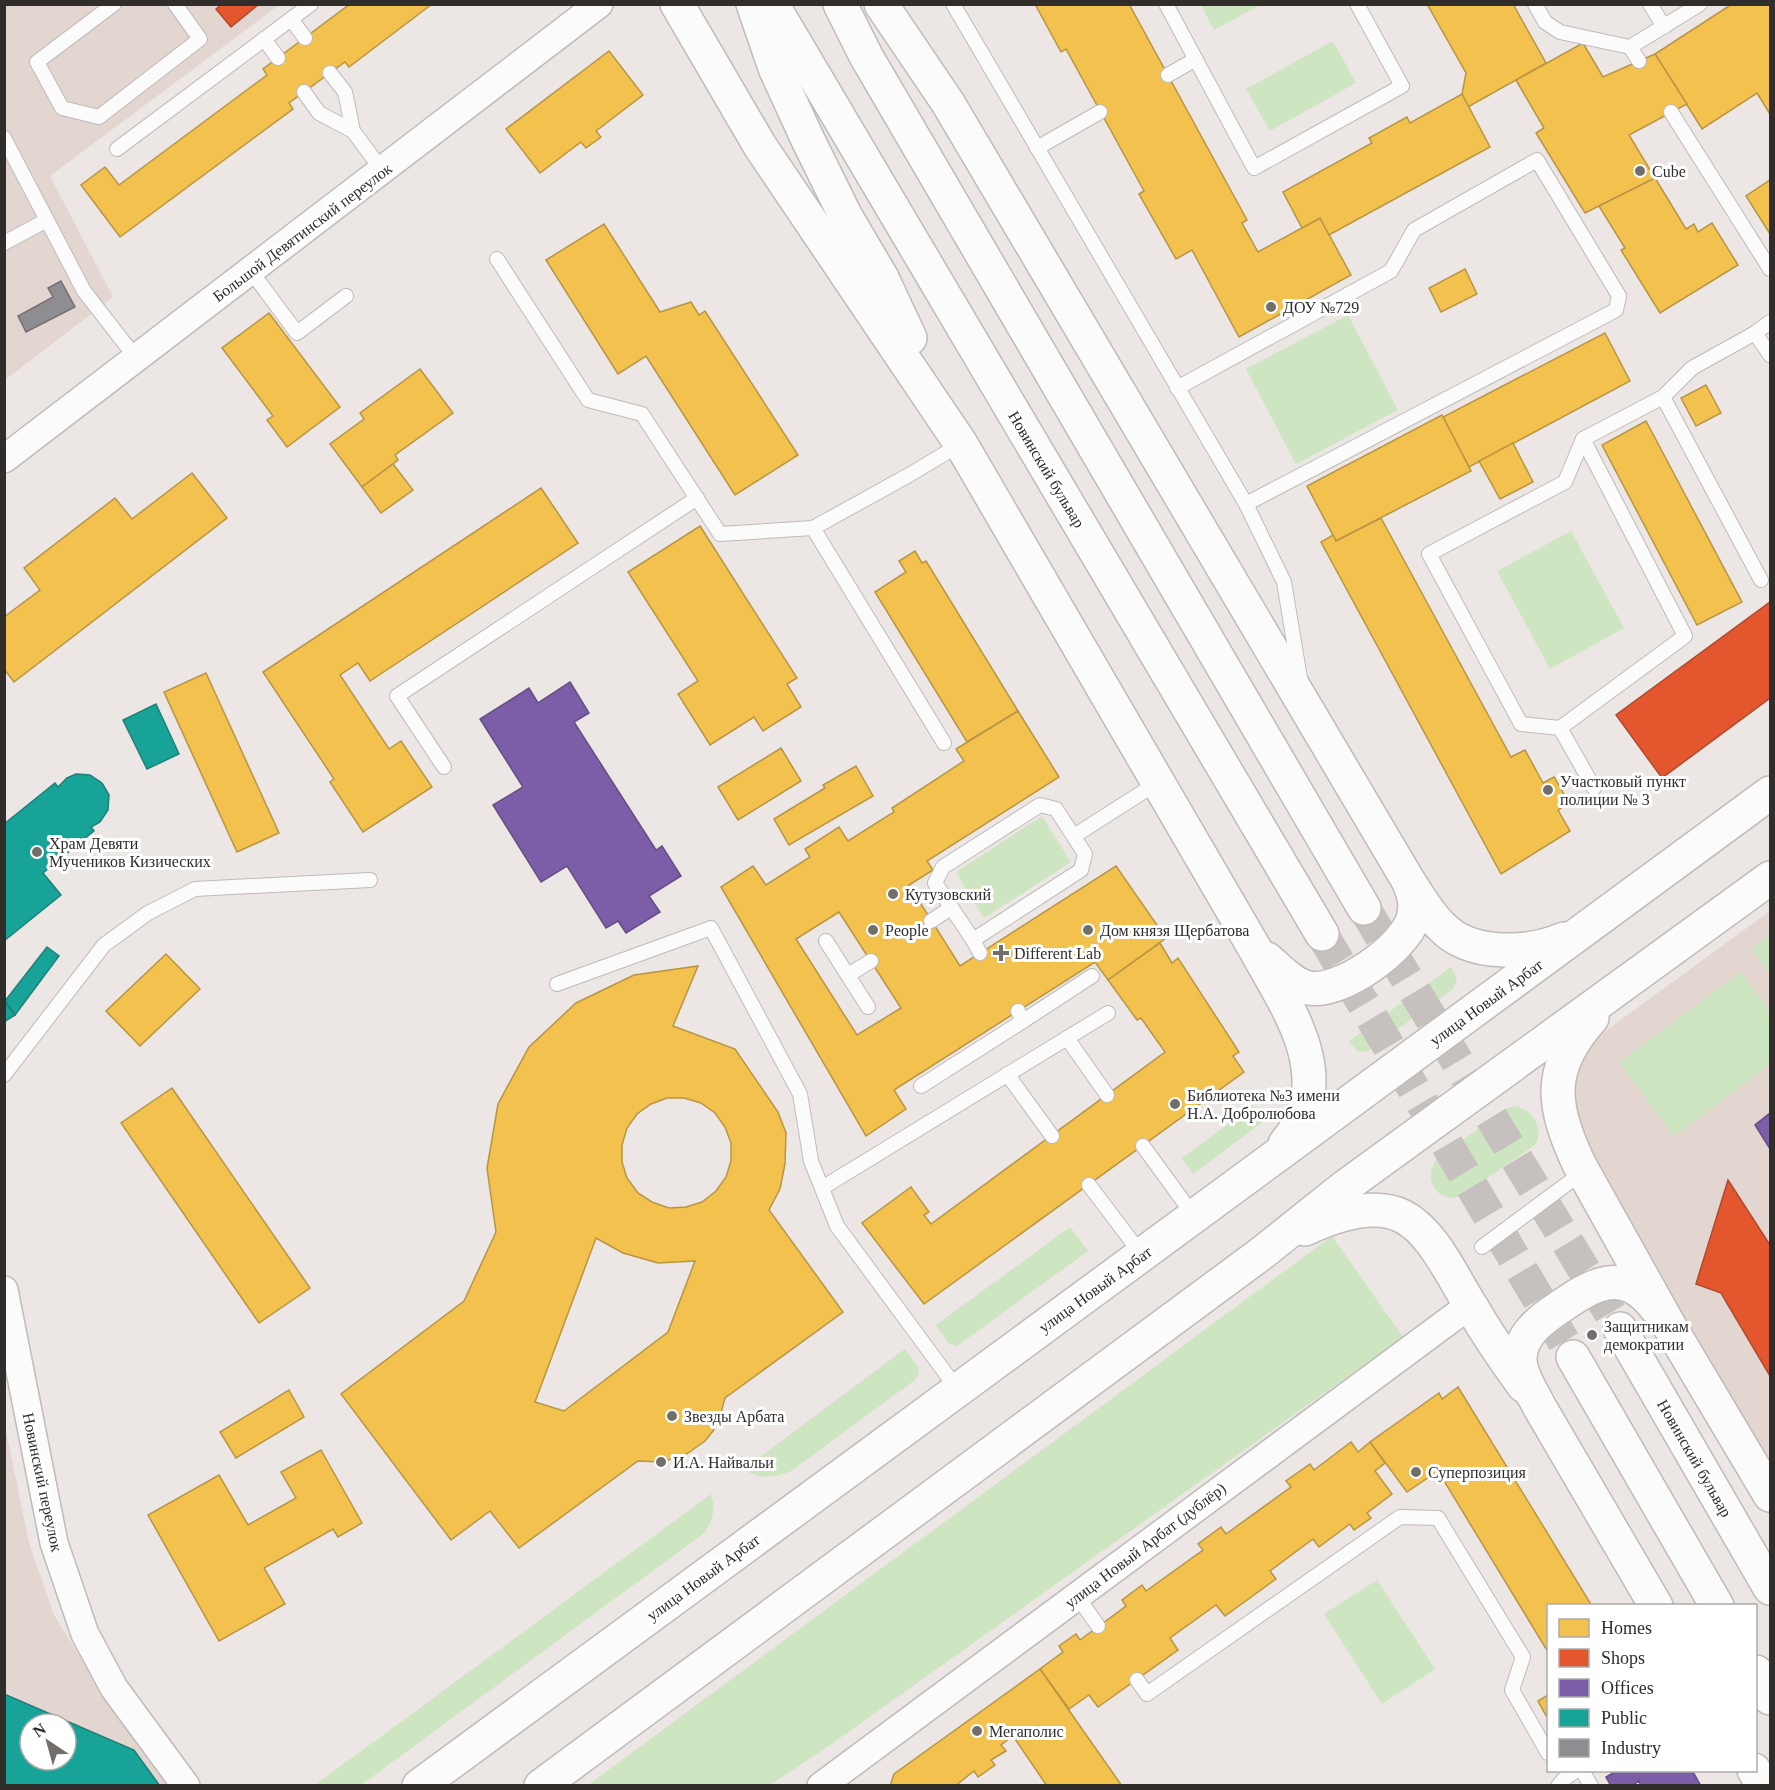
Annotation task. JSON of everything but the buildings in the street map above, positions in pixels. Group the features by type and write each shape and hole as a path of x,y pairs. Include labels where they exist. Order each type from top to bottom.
{"main road":[{"path":"677,4 760,146 954,433 1255,949 1298,1027 1307,1051 1309,1077 1306,1106 1294,1133 1262,1167"},
{"path":"753,4 775,68 808,140 846,217 882,278 954,433"},
{"name":"Новинский бульвар","path":"772,4 1322,934"},
{"path":"840,4 866,56 1364,908"},
{"path":"880,4 948,103 1409,882 1442,927 1463,942 1490,948 1516,949 1559,941 1582,931"},
{"name":"улица Новый Арбат","path":"419,1785 1770,794"},
{"path":"541,1785 1262,1253 1346,1186 1770,878"},
{"path":"1255,949 1299,985 1321,989 1331,986 1356,975 1398,945 1414,916 1415,904 1409,882"},
{"path":"1619,988 1584,1026 1569,1048 1561,1068 1557,1088 1559,1112 1567,1140 1670,1327 1770,1495"},
{"path":"1262,1253 1308,1227 1344,1214 1376,1210 1402,1216 1426,1236 1502,1357 1539,1406"},
{"path":"1655,1604 1539,1406 1520,1362 1521,1350 1527,1336 1535,1326 1583,1290 1601,1283 1628,1285 1638,1289 1670,1327"},
{"name":"Новинский бульвар","path":"1620,1329 1770,1588"},
{"path":"1573,1357 1716,1604"},
{"path":"1757,1675 1770,1698"},
{"path":"1755,1772 1763,1785"}],"street":[{"name":"Большой Девятинский переулок","path":"4,459 598,4"},
{"name":"Новинский переулок","path":"4,1290 54,1544 85,1634 114,1688 186,1785"},
{"name":"улица Новый Арбат (дублёр)","path":"831,1783 1077,1596 1470,1305"}],"lane":[{"path":"114,4 37,62 62,108 99,117 200,39 175,4"},
{"path":"117,148 311,4"},
{"path":"953,4 1246,504 1284,582 1304,702"},
{"path":"1166,4 1254,168 1402,86 1357,4"},
{"path":"1535,4 1545,22 1560,32 1630,48 1639,62"},
{"path":"1650,4 1664,27"},
{"path":"1630,48 1700,4"},
{"path":"291,20 305,38"},
{"path":"264,39 278,58"},
{"path":"1168,75 1196,59"},
{"path":"330,73 345,92 352,131"},
{"path":"304,92 319,113 352,131 382,170"},
{"path":"1037,148 1100,112"},
{"path":"1671,112 1770,269"},
{"path":"4,138 84,291 136,358"},
{"path":"1177,388 1391,272 1414,230 1537,160 1619,296 1616,310 1246,504"},
{"path":"4,243 47,220"},
{"path":"497,259 588,400 642,414 720,534 813,528 909,476 954,433"},
{"path":"250,270 297,333 346,296"},
{"path":"1583,439 1685,636 1560,728 1521,724 1429,554 1564,482 1583,439 1663,397 1692,368 1755,333 1770,322"},
{"path":"1755,333 1770,354"},
{"path":"1663,397 1761,580"},
{"path":"444,767 397,696 697,498"},
{"path":"813,528 944,743"},
{"path":"1560,728 1594,788"},
{"path":"1074,836 1157,783"},
{"path":"973,940 1081,870 1085,854 1056,809 1040,805 944,867 935,883 980,953"},
{"path":"4,1075 104,945 148,913 195,889 370,880"},
{"path":"931,921 951,908"},
{"path":"557,984 711,928 800,1094 811,1161 837,1226 958,1390"},
{"path":"825,941 868,1007"},
{"path":"848,975 871,961"},
{"path":"921,1086 1020,1016 1092,976"},
{"path":"822,1188 1108,1013"},
{"path":"1067,1038 1107,1095"},
{"path":"1007,1074 1052,1136"},
{"path":"1143,1146 1194,1216"},
{"path":"1482,1247 1583,1172"},
{"path":"1089,1185 1142,1255"},
{"path":"1137,1680 1147,1694 1400,1517 1438,1518 1523,1657 1512,1690 1547,1751"},
{"path":"1077,1596 1098,1626"},
{"path":"1560,1778 1575,1772"},
{"path":"1581,1772 1591,1785"}],"shaded area":[{"path":"5,5 279,5 50,176 113,297 5,380"},
{"path":"1770,911 1770,1465 1590,1156 1571,1102 1574,1068 1592,1041"},
{"path":"4,1421 29,1543 54,1615 105,1697 172,1785 5,1785"}],"green space":[{"path":"1201,5 1260,5 1214,30"},
{"path":"1333,41 1356,83 1270,131 1246,89"},
{"path":"1348,315 1398,410 1296,464 1246,369"},
{"path":"1571,531 1624,628 1550,669 1497,571"},
{"path":"1042,816 1071,862 984,918 956,872"},
{"path":"1770,934 1770,974 1751,948"},
{"path":"1451,967 1457,979 1453,989 1368,1051 1357,1051 1349,1041"},
{"path":"1741,972 1770,1011 1770,1064 1674,1136 1619,1062"},
{"path":"1253,1106 1264,1121 1193,1174 1182,1158"},
{"path":"1515,1106 1527,1111 1538,1126 1538,1139 1535,1145 1463,1195 1447,1197 1440,1194 1435,1189 1431,1175 1437,1159 1507,1108"},
{"path":"1070,1227 1088,1251 957,1346 949,1344 936,1325"},
{"path":"1332,1236 1403,1337 830,1745 770,1785 588,1785"},
{"path":"905,1349 918,1367 919,1372 915,1380 791,1471 766,1477 755,1475 744,1469"},
{"path":"711,1494 713,1515 703,1534 361,1785 315,1785"},
{"path":"1377,1580 1435,1669 1382,1704 1324,1614"}],"tunnel":[{"path":"1364,908 1620,1329"},
{"path":"1322,934 1573,1357"}],"place":[{"name":"Cube","path":"1640,171"},
{"name":"ДОУ №729","path":"1271,307"},
{"name":"Участковый пункт полиции № 3","path":"1548,790"},
{"name":"Храм Девяти Мучеников Кизических","path":"37,852"},
{"name":"Кутузовский","path":"893,894"},
{"name":"People","path":"873,930"},
{"name":"Дом князя Щербатова","path":"1088,930"},
{"name":"Different Lab","path":"1001,953"},
{"name":"Библиотека №3 имени Н.А. Добролюбова","path":"1175,1104"},
{"name":"Защитникам демократии","path":"1592,1335"},
{"name":"Звезды Арбата","path":"672,1416"},
{"name":"И.А. Найвальи","path":"661,1462"},
{"name":"Суперпозиция","path":"1416,1472"},
{"name":"Мегаполис","path":"977,1731"}]}
